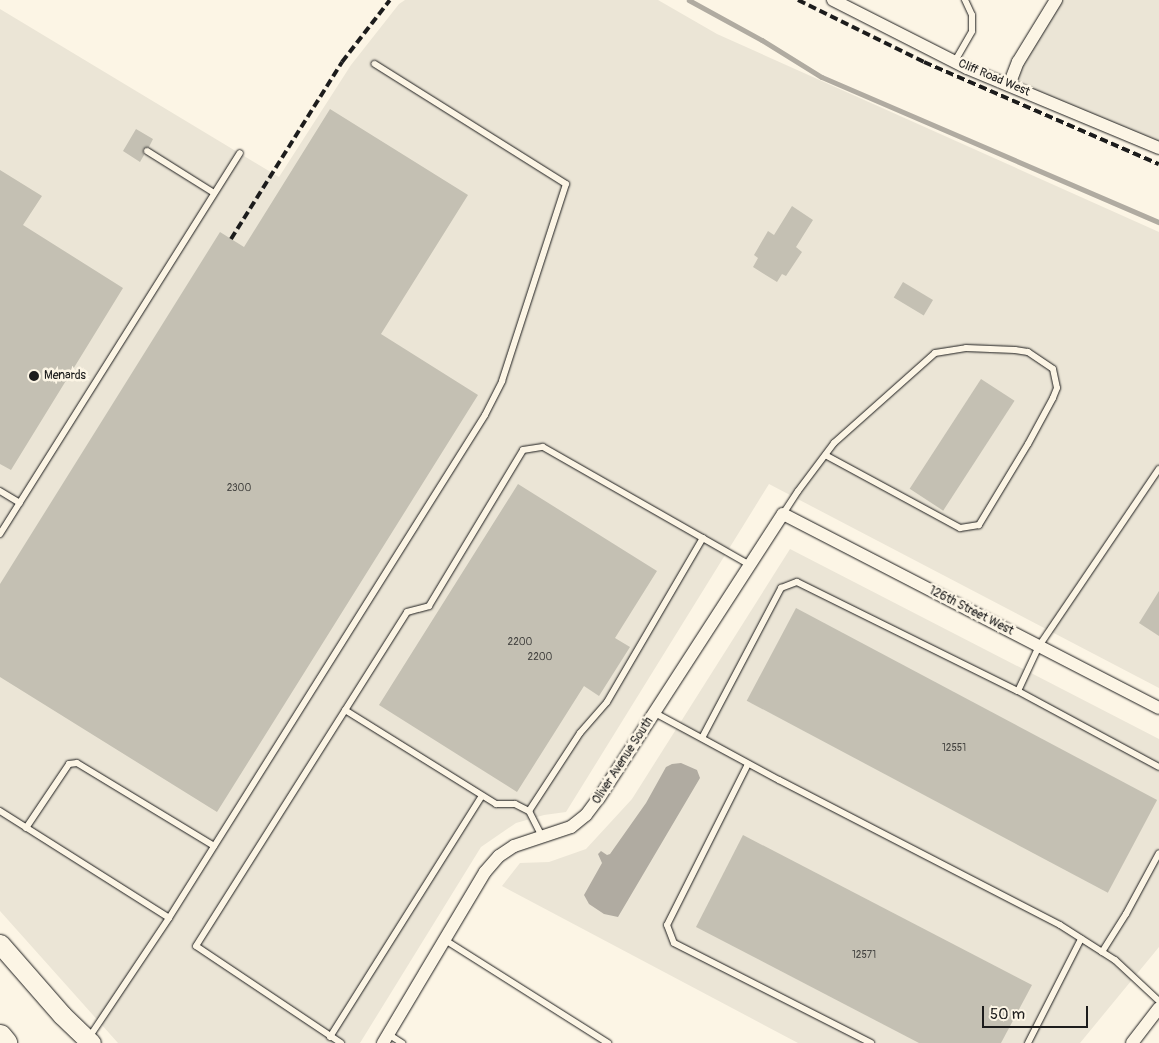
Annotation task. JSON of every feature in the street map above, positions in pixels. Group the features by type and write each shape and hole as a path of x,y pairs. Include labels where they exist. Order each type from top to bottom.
{"highway":[{"path":"0,1036 5,1043"}],"street":[{"name":"Cliff Road West","path":"833,0 955,62 1159,148"},
{"path":"1009,85 1018,62 1056,0"},
{"name":"Oliver Avenue South","path":"386,1039 486,872 499,856 514,846 571,827 586,815 600,798 783,514"},
{"name":"126th Street West","path":"783,514 1159,708"},
{"path":"0,944 62,1015 89,1042"},
{"path":"1132,1043 1159,1008"}],"lane":[{"path":"955,62 972,31 972,15 965,0"},
{"path":"89,1042 485,415 502,381 566,184 375,64"},
{"path":"147,151 214,193"},
{"path":"0,534 240,153"},
{"path":"783,514 825,455 834,443 934,353 966,348 1015,350 1028,352 1054,369 1057,388 1053,398 1028,444 979,525 960,528 825,455"},
{"path":"341,1043 196,946 406,612 429,606 523,450 543,447 750,565"},
{"path":"1018,691 1039,646 1159,469"},
{"path":"0,491 20,503"},
{"path":"529,811 580,733 607,702 702,538"},
{"path":"702,738 781,588 797,582 1018,691 1159,767"},
{"path":"345,710 496,804 516,804 529,811 542,837"},
{"path":"655,712 748,764 1051,920 1115,960 1159,1000"},
{"path":"26,828 69,764 77,763 214,846"},
{"path":"748,764 666,925 674,943 871,1043"},
{"path":"330,1037 482,796"},
{"path":"0,811 169,918"},
{"path":"1102,952 1126,914 1159,853"},
{"path":"1028,1043 1082,939"},
{"path":"445,940 608,1043"},
{"path":"386,1039 402,1043"}],"shaded area":[{"path":"405,0 658,0 717,34 1159,232 1159,688 769,484 566,812 544,815 516,823 481,847 360,1043 118,1043 0,911 0,9 279,177 351,65 399,4"},
{"path":"1056,0 1159,0 1159,145 1009,85"},
{"path":"790,549 1159,739 1159,947 1080,1043 798,1043 502,886 520,863 549,862 586,849 632,799"},
{"path":"681,763 697,770 700,778 618,917 604,914 589,904 584,895 602,863 598,854 601,851 607,855 610,854 646,803 666,767"}],"building":[{"path":"330,109 468,195 381,334 478,395 217,812 0,677 0,584 220,232 244,247"},
{"path":"136,129 153,139 149,147 143,149 144,155 140,162 123,151"},
{"name":"Menards","path":"0,170 42,196 23,225 123,288 11,470 0,464"},
{"path":"792,206 813,220 796,247 802,252 786,276 782,274 777,282 753,267 758,258 754,255 768,231 774,235"},
{"path":"903,282 933,300 924,315 894,297"},
{"path":"981,379 1015,401 943,511 910,489"},
{"path":"518,484 657,571 615,638 630,647 599,696 584,686 517,792 379,705"},
{"path":"1159,591 1159,636 1139,623"},
{"path":"796,608 1157,800 1108,893 747,701"},
{"path":"743,835 1032,985 1001,1043 919,1043 696,927"}],"waterway":[{"path":"689,0 762,40 822,77 1159,222"}],"railway":[{"path":"231,239 342,62 390,0"},
{"path":"798,0 924,62 1159,164"}],"place":[{"name":"Menards","path":"34,376"}]}
